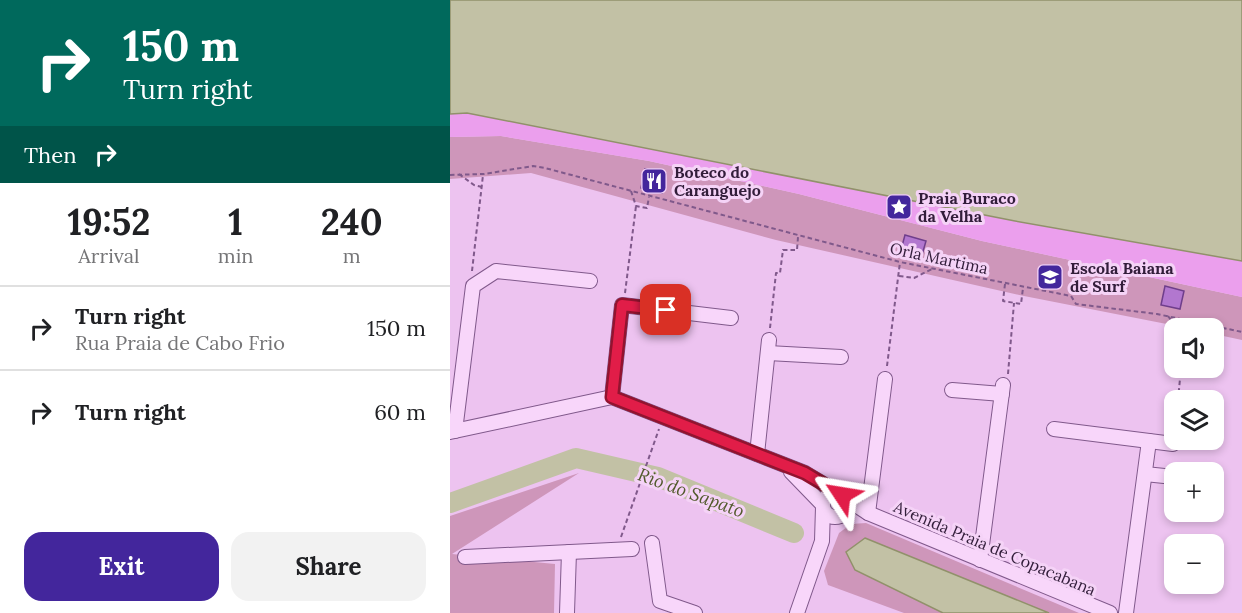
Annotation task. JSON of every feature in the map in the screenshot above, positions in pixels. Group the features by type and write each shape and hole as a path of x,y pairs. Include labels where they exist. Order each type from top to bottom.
{"street":[{"path":"590,281 496,271 473,286 453,432 612,397 622,305 731,318"},
{"path":"757,454 768,346 841,357"},
{"path":"868,513 885,379"},
{"path":"952,390 1003,390 980,560"},
{"name":"Avenida Praia de Copacabana","path":"612,397 815,478 868,513 1110,613"},
{"path":"1054,429 1164,443"},
{"path":"1126,613 1149,441"},
{"name":"Avenida Praia de Copacabana","path":"782,465 807,485 823,506"},
{"path":"1145,474 1164,476"},
{"path":"798,613 822,541 823,506 829,495 841,495 847,506 822,541"},
{"path":"823,506 828,515 840,516"},
{"name":"Avenida Praia de Copacabana","path":"840,516 868,513"},
{"path":"652,543 660,601 696,613"},
{"path":"465,557 632,549"},
{"path":"567,613 569,552"}],"path":[{"name":"Orla Martima","path":"450,175 484,174 533,166 900,262 1071,296 1076,304 1177,318"},
{"path":"459,174 474,185 482,187"},
{"path":"473,286 484,174"},
{"path":"622,305 636,206 631,191"},
{"path":"636,206 647,208 649,197"},
{"path":"768,346 776,273 780,273 783,250 797,250 798,237"},
{"path":"885,379 900,262"},
{"path":"898,276 914,278 932,269"},
{"path":"1005,284 1004,301 1021,304 1023,288"},
{"path":"1003,390 1007,376 1014,303"},
{"name":"Orla Martima","path":"1224,328 1242,332"},
{"path":"617,549 664,416"}],"shaded area":[{"path":"450,0 1242,0 1242,261 1015,221 467,113 450,114"},
{"path":"501,136 649,161 799,194 982,241 1242,297 1242,340 1224,336 1224,318 1164,318 1164,323 1024,296 776,240 531,173 450,179 450,137"},
{"path":"579,473 452,554 555,564 554,613 450,613 450,516"},
{"path":"866,523 1079,613 904,613 828,585 824,571 839,533 851,524"},
{"path":"865,538 1049,613 943,613 855,570 846,552"}],"sand":[{"name":"Praia Buraco da Velha","path":"467,113 1015,221 1242,261 1242,297 982,241 799,194 649,161 501,136 450,137 450,114"}],"building":[{"name":"Boteco do Caranguejo","path":"645,169 666,174 662,193 641,188"},
{"path":"905,235 926,241 920,262 899,257"},
{"path":"1165,286 1184,291 1180,309 1161,305"}],"waterway":[{"name":"Rio do Sapato","path":"450,503 576,458 658,477 794,533"}],"place":[{"name":"Boteco do Caranguejo","path":"654,181"},
{"name":"Praia Buraco da Velha","path":"899,207"},
{"name":"Escola Baiana de Surf","path":"1050,277"}],"route":[{"path":"666,310 622,305 612,397 633,403 805,473 842,495"}]}
